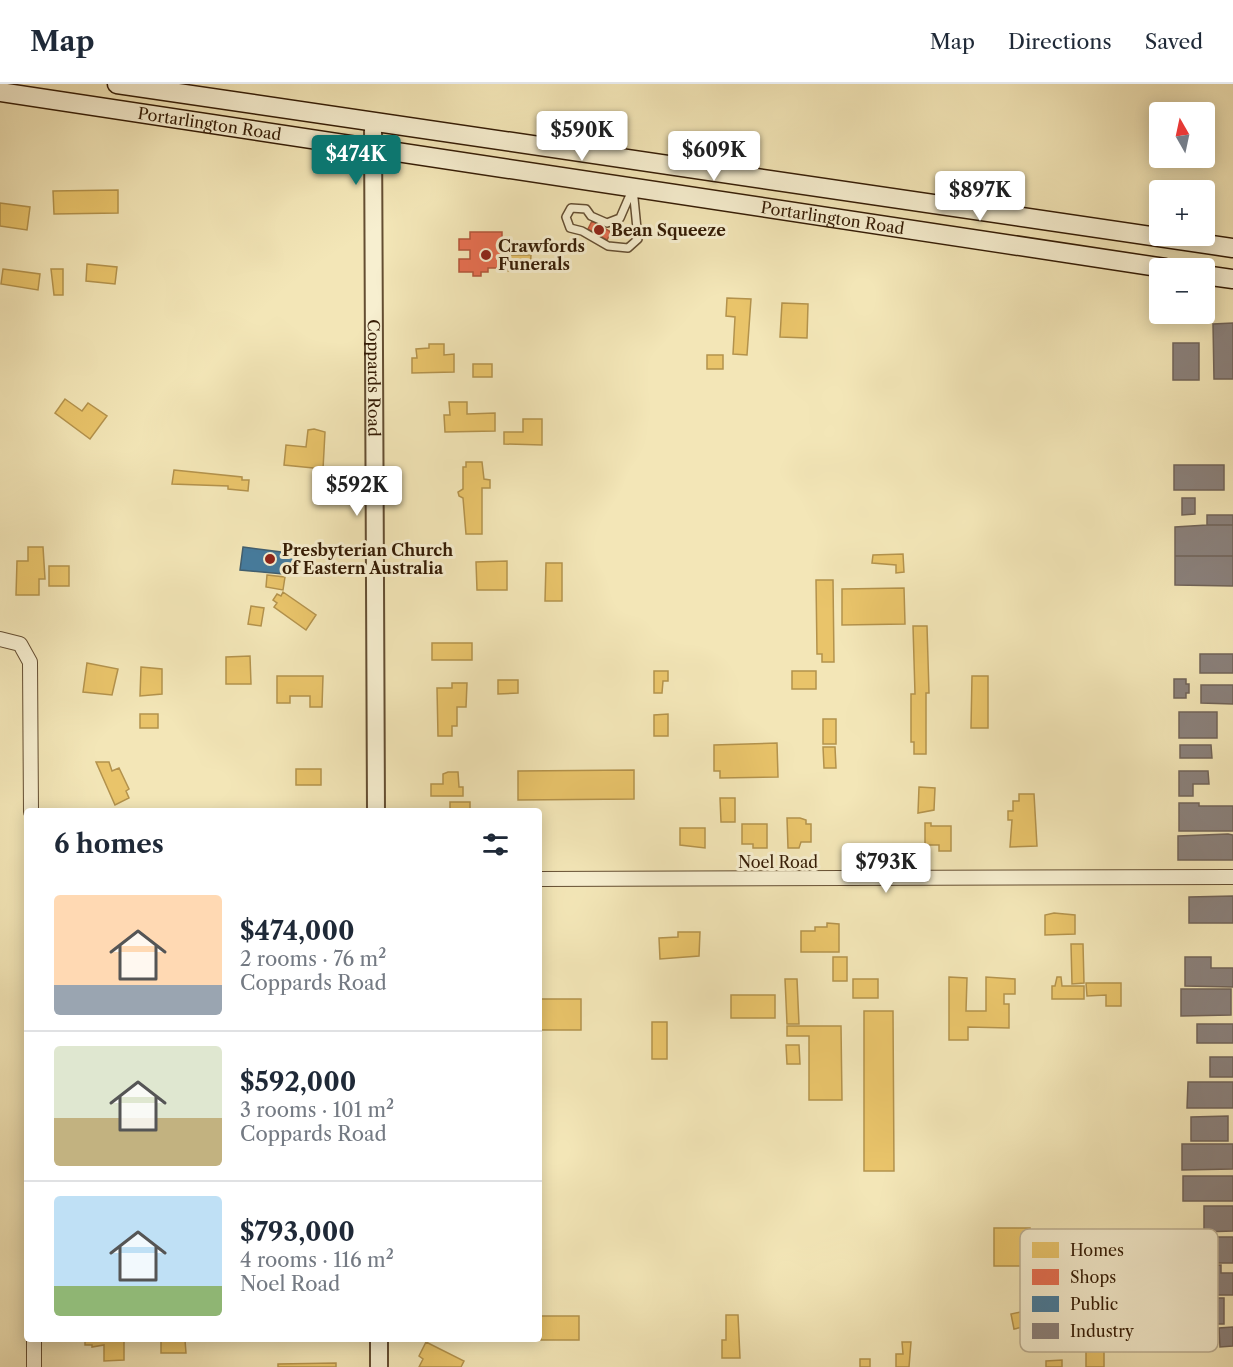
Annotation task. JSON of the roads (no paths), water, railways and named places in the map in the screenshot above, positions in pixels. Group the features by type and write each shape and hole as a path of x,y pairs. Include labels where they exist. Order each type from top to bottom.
{"main road":[{"name":"Portarlington Road","path":"117,84 1233,248"},
{"name":"Portarlington Road","path":"0,92 1149,266"},
{"path":"1215,276 1233,279"}],"street":[{"name":"Coppards Road","path":"373,123 376,808"},
{"path":"0,639 13,640 22,647 30,666 31,808"},
{"name":"Noel Road","path":"542,879 1233,877"},
{"path":"34,1342 34,1367"},
{"path":"379,1342 379,1367"}],"lane":[{"path":"633,188 638,239 628,248 608,246 582,231 570,228 566,217 571,208 586,209 591,216 607,223 620,218 633,188"}],"place":[{"name":"Bean Squeeze","path":"599,230"},
{"name":"Crawfords Funerals","path":"486,255"},
{"name":"Presbyterian Church of Eastern Australia","path":"270,559"}]}
